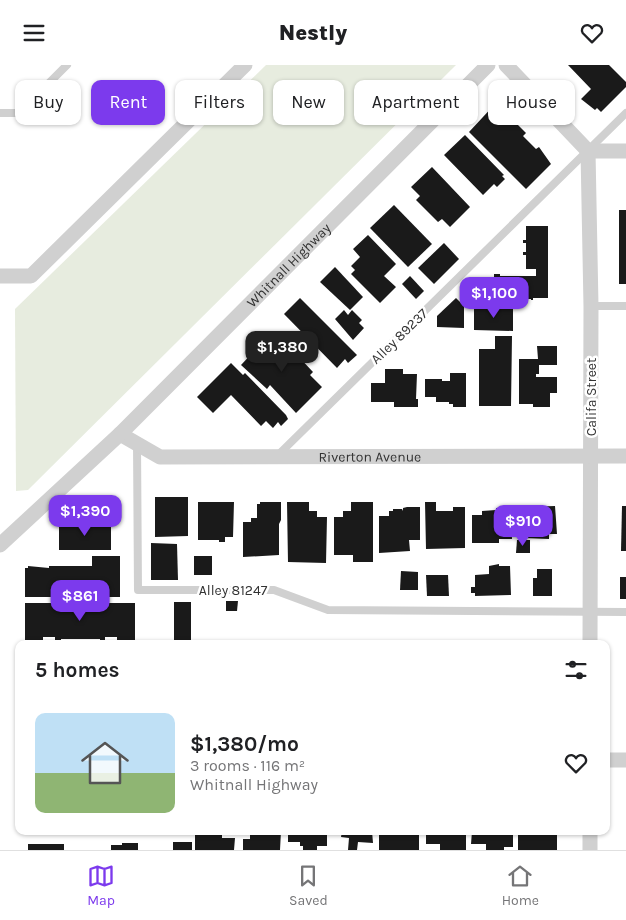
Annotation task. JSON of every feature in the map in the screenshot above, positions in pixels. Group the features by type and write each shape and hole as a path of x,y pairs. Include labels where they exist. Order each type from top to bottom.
{"street":[{"path":"0,276 31,277 245,65"},
{"name":"Whitnall Highway","path":"0,545 120,434 488,65"},
{"path":"506,65 588,151 626,151"},
{"name":"Califa Street","path":"588,151 591,306 590,640"},
{"name":"Riverton Avenue","path":"120,434 160,457 626,456"},
{"path":"610,760 626,761"},
{"path":"590,835 590,850"}],"lane":[{"path":"0,113 19,113 66,65"},
{"name":"Alley 89237","path":"275,458 626,113"},
{"path":"591,306 626,305"},
{"name":"Alley 81247","path":"137,443 138,590 274,590 328,610 590,612"},
{"path":"590,612 626,612"}],"shaded area":[{"path":"266,65 456,65 441,80 354,80 354,125 396,125 28,490 16,491 15,309 204,125 263,125 263,80 251,80"}],"building":[{"path":"568,65 609,65 626,82 626,87 601,112 597,108 595,110 581,99 591,89"},
{"path":"488,112 488,125 518,125 526,133 523,136 536,149 539,147 551,164 526,189 469,132 476,125 478,125 478,122"},
{"path":"465,135 504,175 502,176 505,179 497,187 494,184 483,195 444,155"},
{"path":"432,167 470,207 450,227 442,219 438,222 416,200 420,196 411,187"},
{"path":"394,205 432,244 408,267 370,228"},
{"path":"619,210 626,210 626,284 619,284"},
{"path":"526,226 548,226 548,298 523,299 523,301 521,301 521,298 508,298 508,300 502,301 497,301 497,299 478,299 479,277 494,277 494,274 500,274 500,276 536,276 536,269 526,269 526,255 523,255 523,252 526,252 526,243 523,243 523,240 526,240"},
{"path":"368,235 396,264 384,276 396,287 380,303 351,274 355,270 351,266 360,257 353,249"},
{"path":"444,243 459,259 434,284 418,268"},
{"path":"335,267 363,297 350,310 320,282"},
{"path":"410,276 424,291 416,299 402,284"},
{"path":"300,298 357,355 348,363 345,359 337,368 284,314"},
{"path":"456,298 464,306 464,328 437,327 437,316"},
{"path":"474,307 513,308 513,331 474,330"},
{"path":"344,310 348,315 352,310 362,320 359,323 364,328 353,340 335,319"},
{"path":"271,333 294,359 297,355 313,372 310,375 322,387 296,413 270,385 267,389 241,365"},
{"path":"495,336 512,336 511,406 479,406 479,349 495,349"},
{"path":"537,346 557,346 557,365 539,365 539,374 536,374 536,377 557,377 557,393 550,393 550,407 533,407 533,404 519,404 519,359 538,359"},
{"path":"231,363 243,375 245,373 286,415 288,419 281,426 278,422 273,428 266,421 261,426 231,395 213,413 197,397"},
{"path":"385,369 403,369 403,374 417,374 416,399 418,399 418,407 394,407 394,402 371,402 371,383 385,383"},
{"path":"450,373 466,373 466,407 453,407 453,404 449,404 449,402 436,402 436,397 425,397 425,379 450,381"},
{"path":"155,497 188,497 188,536 155,537"},
{"path":"198,502 234,502 233,537 225,537 225,542 219,542 219,540 198,540"},
{"path":"260,502 281,502 279,555 243,557 243,522 251,522 251,518 257,518 257,504 260,504"},
{"path":"287,502 309,502 309,511 317,511 317,517 327,517 326,563 288,562"},
{"path":"351,502 373,502 373,562 353,562 353,555 334,555 334,517 343,517 343,511 351,511"},
{"path":"425,502 436,502 436,511 453,511 453,507 465,507 465,548 426,549"},
{"path":"555,506 557,534 549,534 549,539 525,538 525,507"},
{"path":"622,506 626,506 626,551 621,551"},
{"path":"420,507 420,540 409,540 410,551 379,553 379,516 389,516 389,511 393,511 393,509 402,509 403,511 403,508"},
{"path":"499,507 511,507 512,539 499,539 499,543 472,543 472,515 482,515 482,511 496,510"},
{"path":"61,524 109,524 111,526 111,550 59,550 59,527 61,527"},
{"path":"517,540 530,540 530,553 516,553"},
{"path":"151,543 177,544 178,580 151,580"},
{"path":"92,556 120,556 120,597 92,597 92,591 52,591 52,597 25,597 25,568 28,568 28,566 49,568 49,566 92,566"},
{"path":"194,556 212,556 212,575 194,575"},
{"path":"499,564 499,566 510,566 511,595 475,596 475,593 471,593 471,587 475,587 475,575 489,574 489,566"},
{"path":"537,569 552,569 552,596 533,596 533,578 537,578"},
{"path":"401,571 418,572 418,590 400,590"},
{"path":"426,575 448,575 449,596 427,596"},
{"path":"620,577 626,577 626,599 620,599"},
{"path":"226,601 238,601 237,611 226,611"},
{"path":"174,602 191,602 191,640 174,640"},
{"path":"25,603 135,603 135,640 117,640 117,637 105,637 105,640 55,640 55,637 43,637 43,640 25,640"},
{"path":"195,835 222,835 222,838 235,838 234,850 195,850"},
{"path":"250,835 281,835 280,850 243,850 243,839 250,839"},
{"path":"288,835 327,835 327,846 317,846 317,850 303,850 300,842 288,842"},
{"path":"341,835 372,835 373,843 358,842 357,850 348,850 349,838 341,837"},
{"path":"379,835 419,835 419,850 379,850"},
{"path":"426,835 466,835 466,850 440,850 440,844 426,844"},
{"path":"472,835 513,835 513,847 504,847 504,850 486,850 486,844 471,844"},
{"path":"518,835 557,835 557,850 518,850"},
{"path":"173,842 192,842 192,850 173,850"},
{"path":"122,843 138,843 138,850 111,850 111,845 122,845"},
{"path":"28,844 64,844 64,850 28,850"}]}
